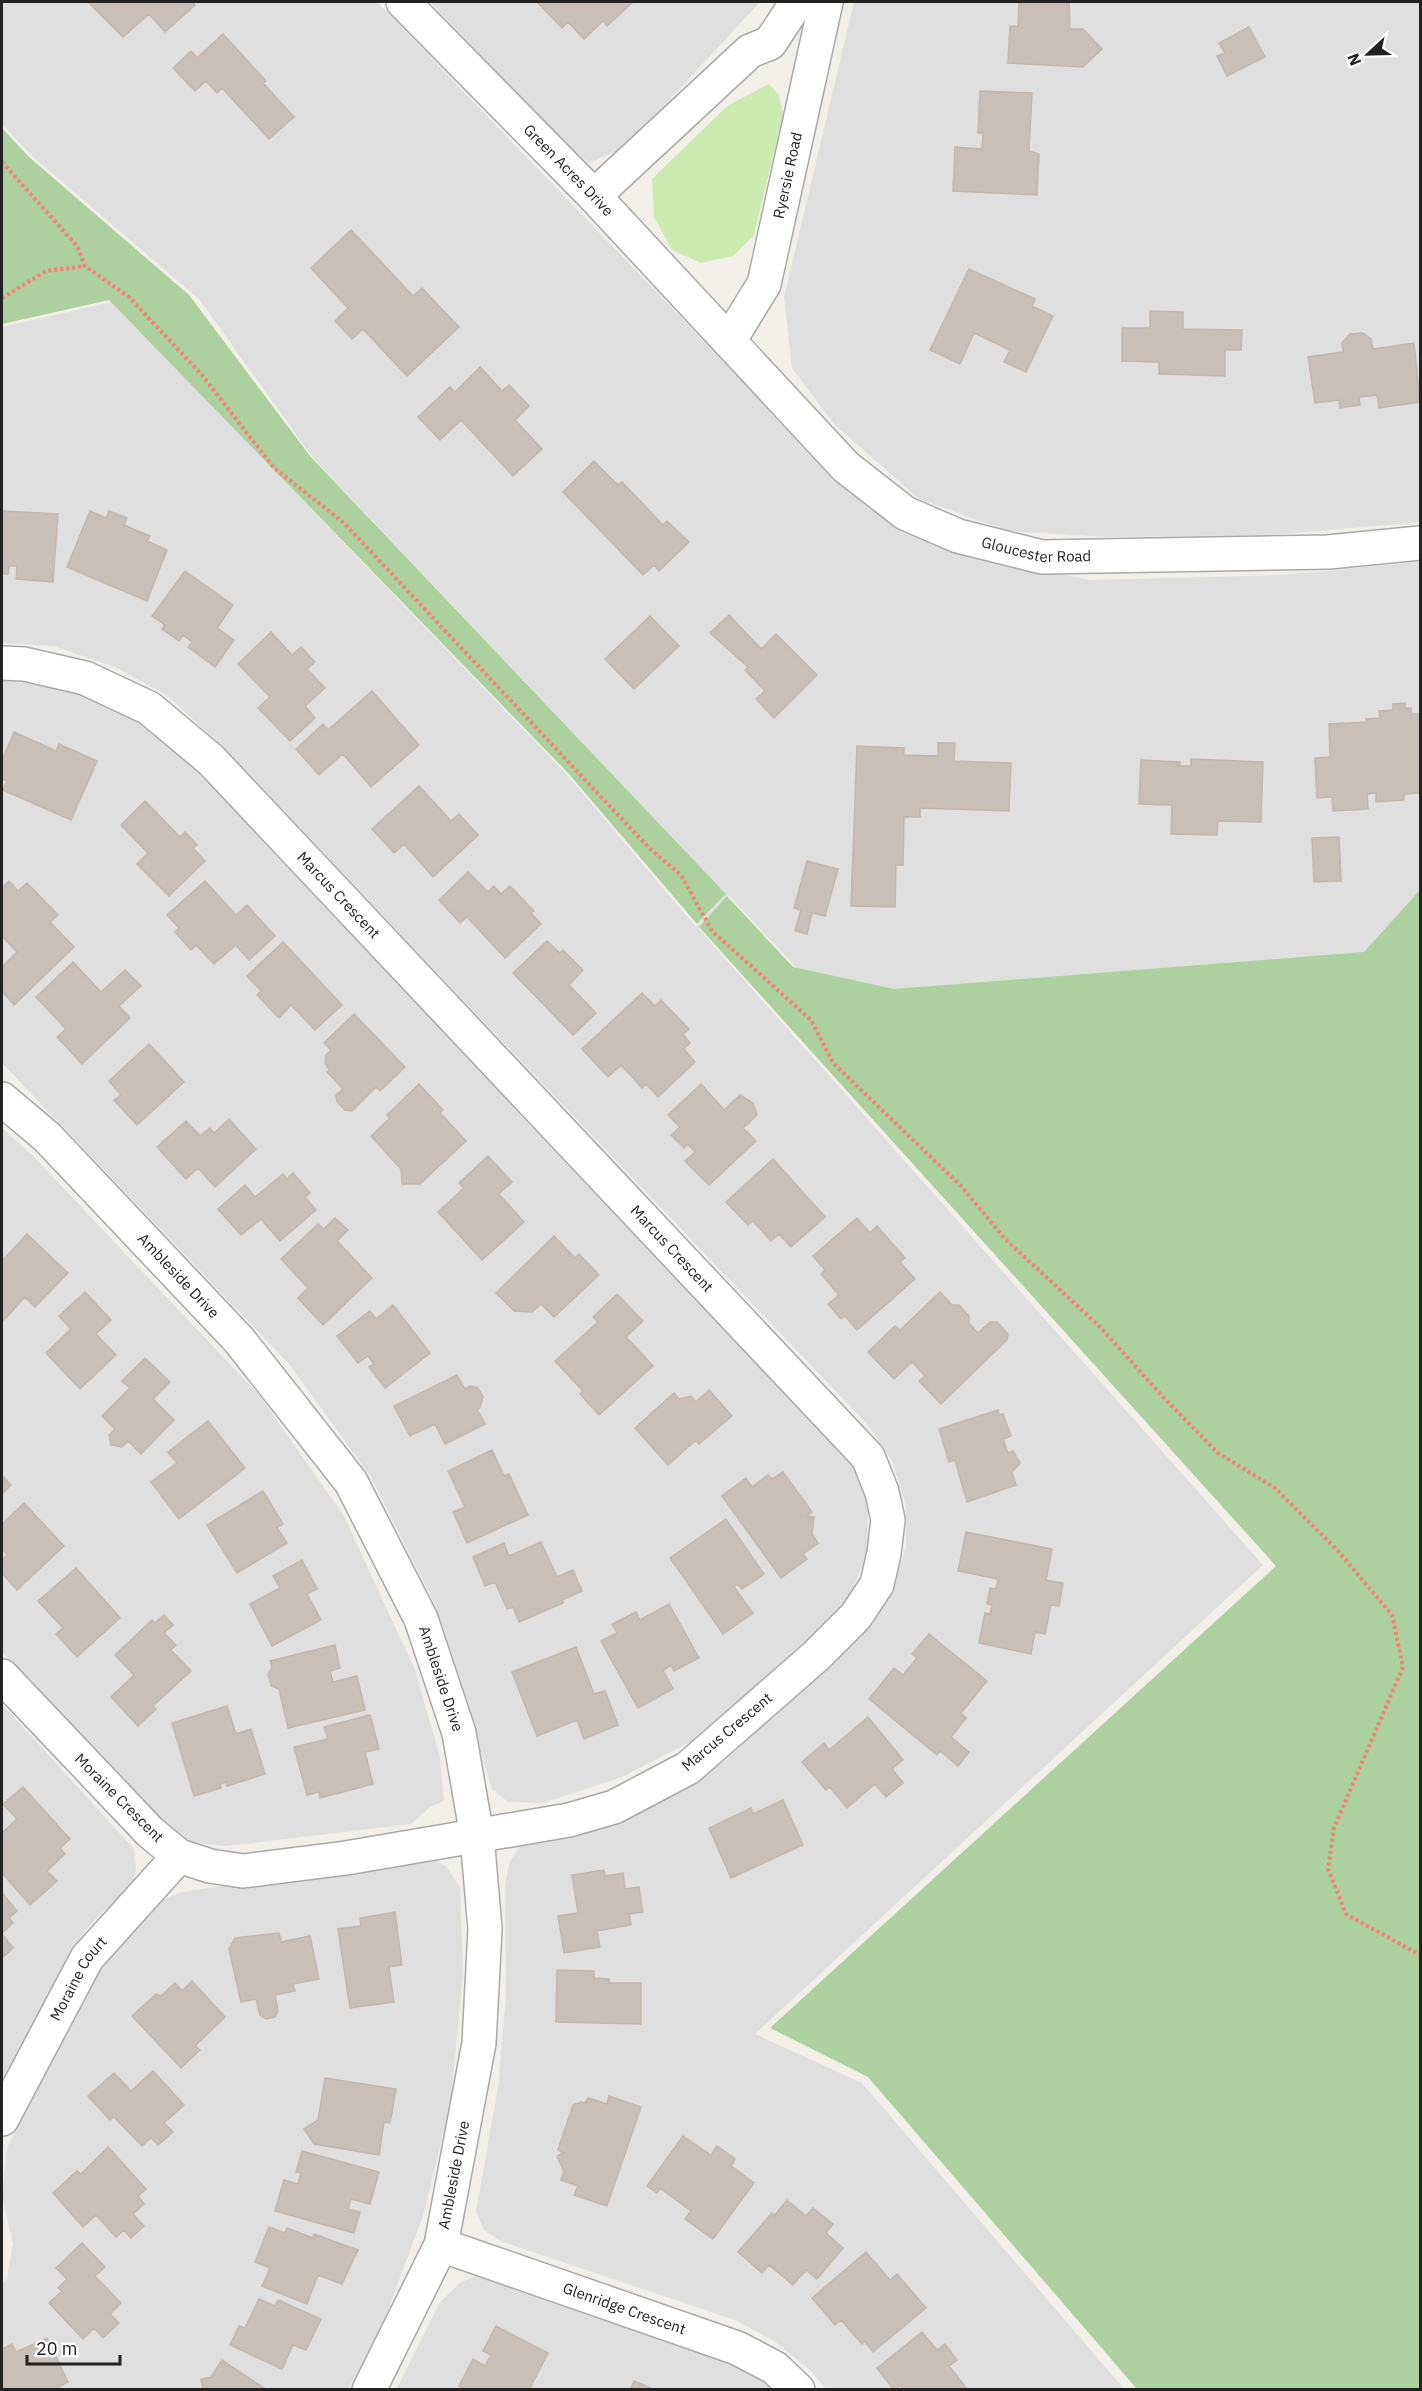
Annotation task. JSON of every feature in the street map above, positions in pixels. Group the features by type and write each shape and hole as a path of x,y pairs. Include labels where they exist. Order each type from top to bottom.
{"street":[{"name":"Green Acres Drive","path":"403,2 594,196 729,341"},
{"path":"594,196 750,51 770,43 797,2"},
{"name":"Ryersie Road","path":"729,341 764,284 826,2"},
{"name":"Gloucester Road","path":"729,341 846,467 905,513 958,536 1042,557 1328,552 1420,543"},
{"name":"Marcus Crescent","path":"2,663 24,664 85,678 149,708 211,760 868,1457 882,1492 888,1520 877,1584 856,1616 816,1656 688,1768 653,1788 614,1808 569,1820 477,1836"},
{"name":"Ambleside Drive","path":"2,1099 47,1137 239,1340 351,1482 421,1619 459,1733 477,1836 485,1929 480,2043 441,2246 369,2390"},
{"name":"Moraine Crescent","path":"2,1676 150,1832 179,1856 210,1866 243,1871 346,1858 477,1836"},
{"name":"Moraine Court","path":"2,2119 87,1958 179,1856"},
{"name":"Glenridge Crescent","path":"441,2246 737,2348 775,2368 798,2390"}],"path":[{"path":"2,162 77,246 86,266 129,297 202,375 274,468 343,522 650,849 681,875 712,932 811,1020 833,1063 961,1186 1005,1239 1099,1326 1163,1397 1218,1453 1275,1488 1338,1551 1392,1615 1403,1667 1334,1827 1328,1869 1346,1914 1420,1955"},
{"path":"2,298 46,271 86,266"}],"shaded area":[{"path":"2,2 377,2 801,442 887,518 969,557 1091,580 1281,575 1420,562 1420,1406 1068,1255 728,895 698,928 1263,1565 755,2034 862,2083 1124,2389 826,2389 811,2371 774,2341 735,2320 500,2241 484,2230 476,2211 498,2088 506,1996 505,1886 509,1863 520,1846 557,1837 672,1794 725,1761 867,1628 892,1590 906,1547 906,1505 892,1461 869,1426 218,743 168,696 115,667 53,646 2,643 2,327 112,302 569,777 696,927 726,894 313,458 199,299 32,156 2,124"},
{"path":"430,2 760,2 626,147 589,163 554,133"},
{"path":"854,2 1420,2 1420,522 1269,535 1108,537 1009,531 919,499 834,424 792,368 784,297"},
{"path":"2,678 64,688 125,711 182,754 850,1459 868,1505 867,1556 843,1608 698,1738 622,1777 543,1803 508,1802 492,1789 435,1605 371,1477 289,1364 2,1063"},
{"path":"2,1128 33,1156 259,1395 344,1516 415,1670 440,1757 444,1801 430,1807 411,1824 226,1846 184,1842 141,1803 2,1652"},
{"path":"2,1704 134,1849 136,1869 132,1885 95,1919 72,1949 2,2090"},
{"path":"431,1858 447,1867 460,1888 463,1972 451,2101 423,2216 382,2326 348,2389 2,2390 2,2284 7,2278 13,2244 2,2197 7,2148 89,1984 118,1937 155,1904 181,1892 406,1859"},
{"path":"479,2274 713,2352 775,2389 396,2390 440,2302 460,2283"}],"green space":[{"path":"769,84 779,95 783,115 754,235 733,256 701,263 672,250 654,217 652,179 727,106"},
{"path":"2,128 29,157 189,295 310,456 726,894 697,924 568,773 109,300 2,324"},
{"path":"1420,890 1420,2389 1137,2389 868,2077 770,2028 1276,1566 699,927 727,896 793,967 894,989 1364,952"}],"building":[{"path":"88,2 192,2 195,5 165,32 149,14 123,37"},
{"path":"537,2 633,2 607,26 603,21 584,39 568,22 562,28"},
{"path":"1019,2 1069,2 1070,29 1083,29 1102,49 1083,67 1008,63 1010,26 1018,26"},
{"path":"1249,27 1265,57 1227,76 1217,56 1225,53 1219,43"},
{"path":"223,34 266,81 263,83 294,117 269,139 222,88 217,93 206,81 195,91 173,68 191,51 197,58"},
{"path":"980,91 1032,93 1029,151 1039,154 1037,195 953,191 955,147 982,149 983,133 978,133"},
{"path":"351,230 413,296 422,288 459,327 407,376 363,329 352,339 335,321 348,308 311,268"},
{"path":"969,269 1035,299 1032,306 1053,316 1026,372 1004,362 1010,350 974,333 960,364 930,350"},
{"path":"1150,311 1183,312 1183,329 1242,330 1241,350 1225,350 1225,376 1159,374 1159,362 1122,361 1122,328 1150,328"},
{"path":"1363,333 1371,339 1373,349 1414,343 1420,402 1379,408 1377,395 1359,397 1360,405 1340,408 1339,400 1315,403 1308,357 1343,352 1342,343 1350,334"},
{"path":"480,367 502,391 509,385 529,406 515,420 542,449 513,476 461,420 440,440 418,417 450,387 455,392"},
{"path":"594,461 618,485 622,482 663,525 667,521 689,542 659,571 654,565 643,575 563,492"},
{"path":"2,511 58,514 53,582 16,579 17,566 9,566 8,574 2,574"},
{"path":"90,511 106,518 109,511 127,518 124,525 150,536 147,541 167,550 147,601 67,567"},
{"path":"185,571 233,605 217,628 234,640 215,667 188,647 192,642 183,635 179,641 162,629 165,625 152,616"},
{"path":"729,615 761,649 776,634 817,675 774,718 756,699 765,691 745,670 748,667 710,633"},
{"path":"650,616 679,646 634,689 605,659"},
{"path":"271,632 292,655 301,647 315,662 307,669 325,688 305,706 315,718 290,741 258,708 270,697 238,664"},
{"path":"372,691 419,745 371,787 343,754 319,775 296,749 323,724 328,730"},
{"path":"1405,703 1405,708 1411,708 1411,714 1420,714 1420,793 1404,794 1404,800 1376,802 1376,793 1367,794 1368,809 1333,811 1332,797 1317,798 1315,758 1330,757 1329,724 1367,722 1366,719 1380,718 1379,711 1393,710 1393,704"},
{"path":"14,732 56,751 59,744 97,761 71,820 3,790 7,781 2,779 2,761"},
{"path":"938,743 955,743 954,761 1011,763 1009,811 920,808 920,817 904,817 903,865 896,865 895,907 851,906 857,746 904,748 904,755 938,756"},
{"path":"1191,759 1263,762 1261,822 1218,821 1217,835 1171,834 1172,805 1139,804 1141,760 1180,762 1179,766 1191,766"},
{"path":"419,786 451,821 459,814 478,835 433,877 404,844 394,853 372,829"},
{"path":"145,801 180,837 185,832 197,845 193,848 205,861 169,896 137,864 148,853 121,825"},
{"path":"1339,837 1341,881 1314,882 1312,838"},
{"path":"807,861 838,869 825,916 812,913 807,934 795,931 801,910 794,908"},
{"path":"468,872 488,892 494,886 501,894 510,886 534,911 531,913 541,924 505,958 467,917 460,923 439,900"},
{"path":"9,881 18,891 27,883 58,915 50,922 74,947 14,1005 2,991 2,967 17,952 2,936 2,888"},
{"path":"205,881 236,915 247,905 275,936 249,960 236,945 214,964 196,945 191,950 175,932 179,928 167,915"},
{"path":"547,941 560,953 563,950 583,970 569,985 596,1013 573,1035 513,973"},
{"path":"283,942 342,1005 315,1030 291,1005 279,1018 257,995 261,991 247,976"},
{"path":"73,962 101,992 125,970 141,986 119,1006 130,1018 82,1064 57,1037 66,1029 36,997"},
{"path":"642,993 655,1006 661,1000 689,1029 683,1034 690,1043 684,1049 695,1062 658,1097 646,1084 642,1088 621,1065 608,1077 582,1049"},
{"path":"354,1014 405,1067 380,1091 376,1087 352,1111 345,1110 337,1102 336,1095 343,1089 327,1072 330,1070 325,1064 326,1055 331,1050 324,1043"},
{"path":"149,1044 184,1082 137,1125 114,1100 121,1095 109,1081"},
{"path":"419,1084 443,1110 440,1113 466,1141 420,1184 402,1184 401,1169 371,1136 390,1118 387,1115"},
{"path":"701,1084 724,1110 740,1095 753,1103 757,1115 743,1128 756,1141 709,1185 685,1161 695,1152 688,1144 684,1148 671,1135 680,1127 668,1115"},
{"path":"229,1119 256,1149 215,1187 198,1168 186,1179 157,1147 186,1121 200,1136 210,1128 214,1133"},
{"path":"488,1156 512,1182 499,1194 524,1222 482,1260 438,1212 464,1188 459,1183"},
{"path":"773,1159 825,1217 791,1247 779,1234 771,1241 753,1221 748,1225 726,1202"},
{"path":"293,1173 310,1193 305,1197 316,1210 280,1241 261,1219 241,1235 218,1209 245,1185 255,1197 283,1174 287,1179"},
{"path":"335,1218 348,1230 337,1241 372,1278 323,1325 298,1298 308,1288 281,1259 318,1224 324,1229"},
{"path":"857,1218 870,1233 877,1226 905,1258 900,1262 915,1279 857,1330 845,1316 841,1319 828,1304 839,1295 821,1274 825,1270 813,1256"},
{"path":"27,1234 68,1273 35,1307 25,1297 2,1322 2,1261"},
{"path":"554,1236 575,1258 579,1254 599,1275 554,1317 541,1304 532,1312 514,1311 496,1293"},
{"path":"85,1292 111,1320 96,1334 116,1355 80,1389 46,1353 71,1329 59,1316"},
{"path":"940,1292 952,1305 959,1305 969,1316 969,1323 978,1333 990,1322 997,1322 1008,1334 1007,1340 941,1404 919,1381 925,1376 912,1362 894,1379 868,1352 895,1326 900,1330"},
{"path":"617,1294 643,1321 626,1337 653,1366 599,1415 580,1394 583,1391 555,1361 598,1322 593,1317"},
{"path":"393,1305 430,1353 385,1388 369,1367 374,1364 368,1356 358,1363 337,1336 370,1311 376,1319"},
{"path":"145,1358 170,1382 153,1399 174,1420 141,1454 128,1441 122,1447 111,1445 109,1435 115,1429 102,1416 130,1388 122,1381"},
{"path":"457,1375 465,1389 470,1386 478,1388 483,1397 480,1408 477,1409 485,1424 445,1444 435,1424 410,1436 394,1406"},
{"path":"709,1390 732,1416 699,1444 696,1440 668,1465 635,1428 674,1393 679,1399 691,1396 696,1402"},
{"path":"998,1410 999,1415 1003,1414 1011,1436 1003,1439 1008,1453 1013,1451 1020,1463 1012,1472 1016,1485 967,1502 955,1460 949,1462 939,1429"},
{"path":"208,1421 245,1468 179,1519 151,1482 177,1463 168,1452"},
{"path":"492,1450 504,1476 509,1474 528,1515 467,1543 453,1512 465,1507 448,1471"},
{"path":"783,1472 812,1512 806,1516 814,1517 812,1534 818,1543 803,1554 807,1559 781,1578 722,1496 746,1478 752,1487 768,1475 772,1479"},
{"path":"2,1475 11,1485 2,1494"},
{"path":"263,1491 283,1524 277,1528 287,1543 237,1573 207,1525"},
{"path":"24,1503 64,1546 17,1590 2,1573 2,1560 7,1555 2,1548 2,1524"},
{"path":"726,1519 764,1574 742,1589 738,1584 734,1587 753,1613 723,1634 670,1558"},
{"path":"966,1532 1052,1549 1046,1580 1063,1583 1059,1606 1051,1605 1045,1634 1035,1632 1031,1654 979,1643 985,1613 990,1614 992,1605 987,1604 990,1588 996,1589 998,1579 958,1571"},
{"path":"541,1542 557,1577 573,1570 582,1591 562,1600 563,1603 519,1622 513,1607 507,1609 495,1582 485,1586 473,1557 504,1543 509,1556"},
{"path":"302,1560 317,1589 307,1594 321,1620 272,1646 250,1604 280,1588 273,1576"},
{"path":"76,1568 120,1618 77,1657 56,1634 63,1628 38,1601"},
{"path":"669,1604 699,1658 674,1671 671,1665 663,1670 673,1689 638,1708 601,1641 617,1633 612,1624 636,1612 640,1620"},
{"path":"164,1615 173,1625 164,1633 176,1645 171,1650 191,1671 153,1706 156,1709 138,1726 111,1697 134,1675 115,1655 152,1620 155,1623"},
{"path":"929,1634 987,1681 961,1713 966,1718 951,1737 969,1752 958,1766 940,1751 937,1755 869,1699 894,1668 903,1675 917,1658 912,1654"},
{"path":"335,1645 340,1668 330,1671 333,1682 357,1676 365,1710 288,1728 279,1689 271,1686 268,1674 272,1668 270,1661"},
{"path":"576,1647 594,1694 605,1691 618,1725 584,1739 577,1720 537,1736 512,1672"},
{"path":"227,1706 236,1734 251,1729 265,1774 227,1786 226,1782 220,1784 221,1788 194,1796 172,1723"},
{"path":"370,1715 379,1749 365,1752 373,1784 320,1798 319,1792 307,1795 294,1747 328,1739 324,1727"},
{"path":"868,1717 903,1760 892,1769 903,1783 886,1797 875,1784 847,1808 830,1787 826,1790 802,1762 824,1743 829,1750"},
{"path":"23,1787 70,1839 60,1848 65,1854 47,1871 57,1881 30,1905 2,1873 2,1833 17,1819 3,1804"},
{"path":"783,1800 803,1845 731,1878 709,1828 751,1808 753,1814"},
{"path":"604,1870 605,1876 623,1873 625,1889 639,1887 643,1912 629,1914 631,1925 597,1931 600,1947 564,1953 558,1916 578,1913 572,1875"},
{"path":"2,1893 17,1911 9,1918 13,1923 2,1933"},
{"path":"395,1912 402,1965 389,1967 394,2002 350,2008 338,1929 361,1926 360,1918"},
{"path":"279,1933 281,1942 310,1936 319,1979 293,1984 295,1991 275,1995 278,2011 275,2017 266,2019 260,2015 256,1999 241,2002 229,1949 235,1938"},
{"path":"2,1934 13,1948 2,1958"},
{"path":"557,1970 594,1971 594,1978 609,1979 609,1983 641,1983 641,2024 556,2022"},
{"path":"192,1981 225,2017 195,2046 200,2050 181,2068 132,2016 156,1994 161,1996 175,1983 182,1991"},
{"path":"153,2071 184,2105 164,2123 173,2132 158,2145 151,2138 142,2146 114,2117 110,2120 88,2096 114,2073 131,2091"},
{"path":"325,2078 396,2089 390,2123 384,2122 379,2155 314,2144 304,2129 318,2120"},
{"path":"609,2096 641,2107 607,2206 574,2195 578,2186 561,2180 564,2172 557,2156 563,2153 558,2150 573,2105 585,2103 588,2098 607,2104"},
{"path":"683,2136 711,2155 717,2146 735,2159 731,2166 754,2183 713,2239 685,2219 691,2211 660,2188 657,2193 647,2186"},
{"path":"108,2147 146,2189 138,2196 144,2204 133,2214 144,2226 131,2238 124,2230 116,2237 96,2215 83,2227 53,2193 77,2171 81,2174"},
{"path":"302,2151 379,2172 370,2204 351,2199 348,2209 360,2212 354,2233 275,2211 284,2180 298,2184 301,2173 296,2172"},
{"path":"787,2200 806,2216 813,2208 833,2224 826,2233 843,2248 817,2279 806,2270 793,2285 769,2265 762,2273 738,2252 772,2213 774,2216"},
{"path":"269,2227 285,2233 287,2228 313,2238 314,2234 358,2250 342,2284 318,2275 307,2304 262,2286 270,2268 255,2262"},
{"path":"82,2243 105,2267 95,2276 121,2303 110,2314 119,2323 103,2338 94,2328 83,2339 49,2303 62,2291 58,2288 67,2279 56,2268"},
{"path":"866,2252 890,2280 897,2274 926,2308 873,2352 865,2342 862,2344 841,2320 835,2325 812,2298"},
{"path":"259,2299 275,2306 278,2300 321,2319 306,2350 293,2345 282,2369 230,2345 239,2326 245,2328"},
{"path":"496,2326 548,2353 529,2390 466,2390 459,2386 473,2359 485,2366 491,2355 483,2351"},
{"path":"922,2332 937,2350 945,2344 957,2360 949,2366 968,2390 904,2390 901,2385 894,2390 877,2368"},
{"path":"47,2338 68,2382 53,2390 2,2390 2,2349 12,2344 16,2352"},
{"path":"222,2360 267,2390 203,2390 201,2379 211,2377"},
{"path":"634,2381 655,2390 630,2390"}]}
